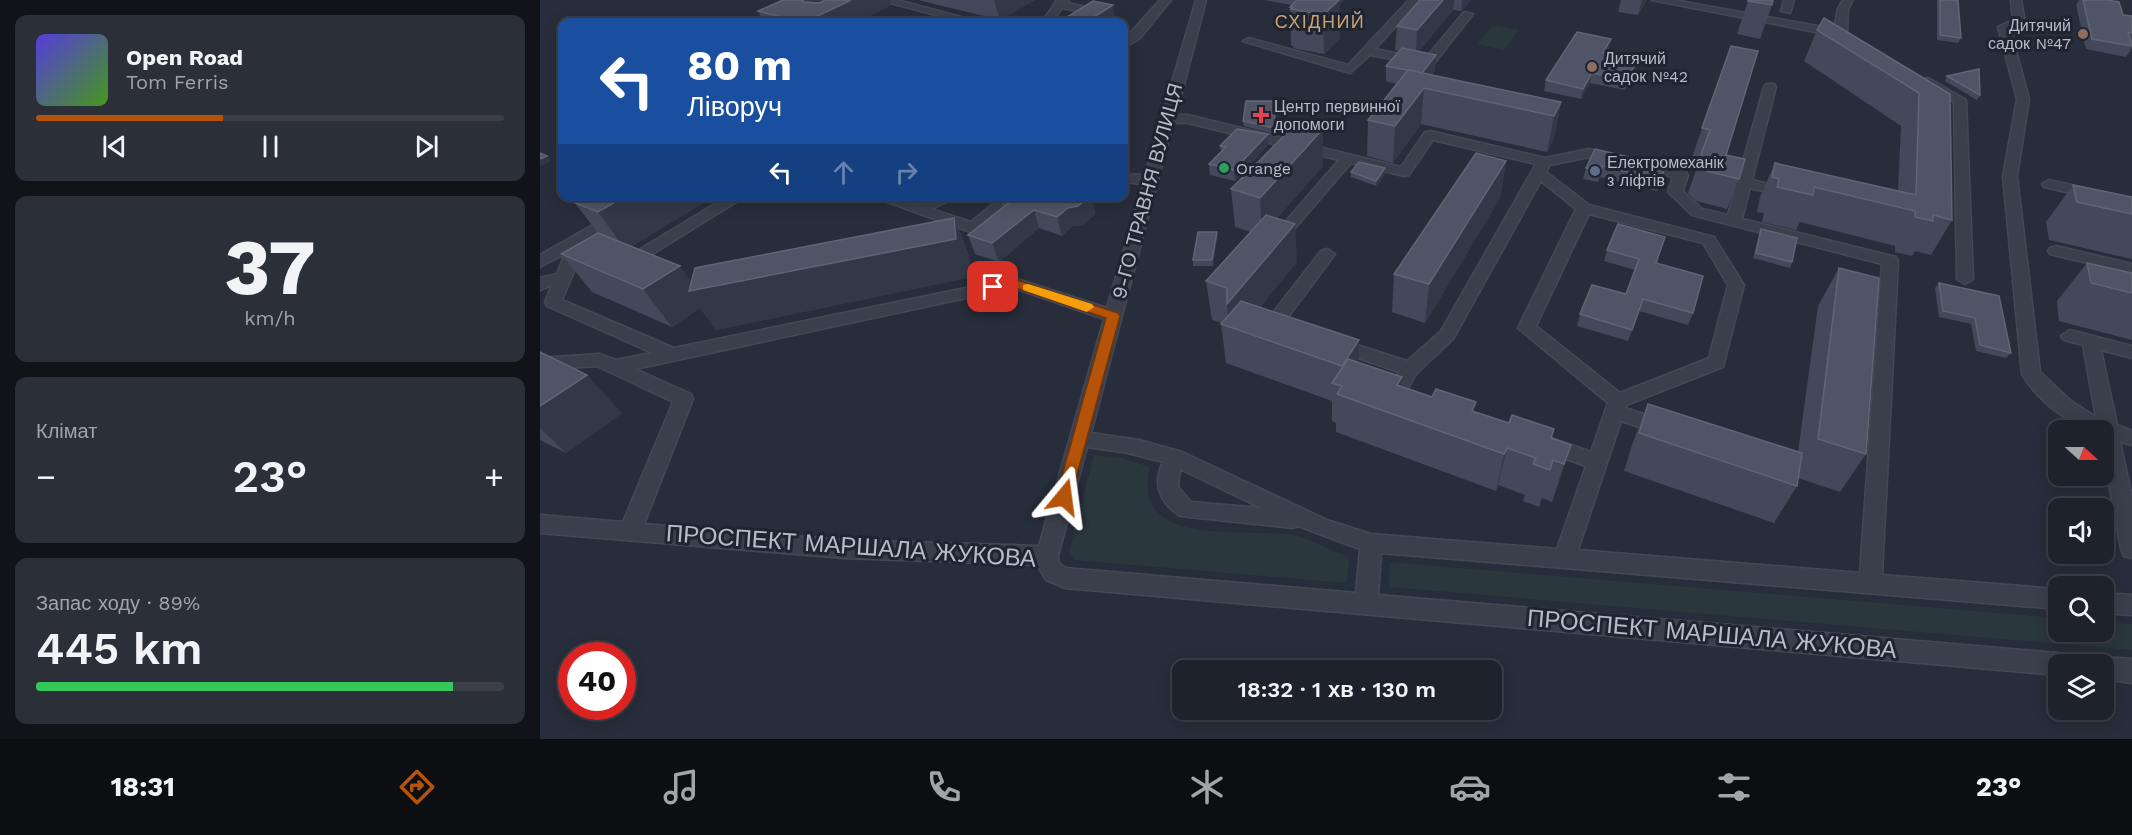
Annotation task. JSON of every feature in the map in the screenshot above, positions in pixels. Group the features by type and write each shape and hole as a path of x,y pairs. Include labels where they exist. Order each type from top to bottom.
{"street":[{"path":"884,0 958,18"},
{"path":"1128,42 1136,36 1166,0"},
{"name":"9-ГО ТРАВНЯ ВУЛИЦЯ","path":"1047,556 1166,118 1201,0"},
{"path":"1249,41 1350,69 1415,0"},
{"path":"1662,0 1844,36 1843,9 1848,0"},
{"path":"2016,0 2019,22 2004,27 2023,99 2017,131 2018,141 2010,176 2031,374 2048,395 2086,420"},
{"path":"1050,18 1061,2 1086,10 1087,18"},
{"path":"1367,51 1428,63 1468,14"},
{"path":"1793,25 1822,44"},
{"path":"1920,78 1960,100 1956,129 1965,279"},
{"path":"1734,222 1770,87"},
{"path":"1166,118 1188,118 1404,172 1430,135 1542,167 1584,208 1709,240 1736,285 1717,362 1617,406 1564,559"},
{"path":"1430,404 1396,393 1410,369 1447,335 1542,167 1589,153 1681,175 1675,192 1697,212 1890,261 1870,584"},
{"path":"1278,239 1348,158"},
{"path":"1128,178 1150,180"},
{"path":"1745,183 1801,196"},
{"path":"2049,184 2132,203"},
{"path":"540,262 646,201"},
{"path":"610,266 633,261 731,201"},
{"path":"894,201 973,228 1007,201"},
{"path":"917,209 939,201"},
{"path":"1584,208 1527,328 1617,406 1686,435"},
{"path":"1709,240 1716,217"},
{"path":"579,240 553,302 673,355"},
{"path":"2056,251 2132,269"},
{"path":"1302,333 1274,323 1327,254"},
{"path":"564,276 587,271"},
{"path":"540,273 553,278 540,285"},
{"path":"614,367 1014,283 1113,316"},
{"path":"2070,336 2132,352"},
{"path":"1322,339 1410,369"},
{"path":"2091,342 2107,420"},
{"path":"540,364 599,360 684,399 630,531"},
{"path":"2114,433 2132,438"},
{"path":"1080,439 1129,444 1175,458 1304,520 1342,536 1371,543 2048,598"},
{"path":"1530,439 1598,462"},
{"path":"2114,457 2132,549"},
{"path":"1175,458 1168,469 1166,481 1168,493 1187,510 1304,520"},
{"name":"ПРОСПЕКТ МАРШАЛА ЖУКОВА","path":"540,524 843,549 1047,556 1047,566 1054,574 1065,578 2048,663"},
{"path":"1366,604 1371,543"},
{"path":"2114,604 2132,605"},
{"path":"2114,669 2132,671"}],"shaded area":[{"path":"1493,25 1519,30 1504,50 1477,44"},
{"path":"1094,455 1121,458 1150,467 1149,494 1158,513 1176,524 1199,530 1298,536 1349,556 1347,583 1075,560 1069,552"},
{"path":"1390,562 2048,617 2048,642 2114,642 2114,623 2132,624 2132,650 1389,587"}],"building":[{"path":"783,0 820,3 825,0 851,0 813,18 785,18 758,11"},
{"path":"1297,0 1339,0 1323,15 1291,9 1293,7 1290,7"},
{"path":"1420,0 1443,0 1417,30 1397,26"},
{"path":"1749,0 1773,0 1772,5"},
{"path":"1940,0 1958,0 1961,38 1940,35"},
{"path":"2083,0 2119,2 2123,15 2132,16 2132,33 2128,32 2132,46 2092,39"},
{"path":"1093,1 1113,5 1092,18 1065,18"},
{"path":"1824,18 1950,94 1952,220 1933,215 1933,221 1915,217 1915,211 1814,187 1813,195 1777,187 1779,179 1772,177 1775,163 1916,195 1919,93 1817,30"},
{"path":"1577,32 1611,39 1603,53 1637,60 1627,80 1592,73 1583,89 1546,80"},
{"path":"1731,46 1758,51 1726,155 1745,159 1739,179 1707,171 1698,163 1710,130 1702,128"},
{"path":"1402,48 1436,55 1422,73 1386,66"},
{"path":"1979,69 1980,95 1947,76"},
{"path":"1408,70 1561,102 1554,116 1424,88 1395,126 1368,120"},
{"path":"1246,101 1276,101 1274,128 1243,121"},
{"path":"1297,123 1323,129 1260,198 1231,189"},
{"path":"1237,129 1268,134 1234,170 1209,164 1226,147 1220,146"},
{"path":"1595,149 1666,166 1660,180 1603,166 1600,171 1586,168"},
{"path":"1476,153 1506,161 1429,284 1394,274"},
{"path":"1359,162 1385,168 1376,181 1351,172"},
{"path":"2073,185 2132,197 2132,214 2077,202"},
{"path":"579,201 617,201 598,212 575,203"},
{"path":"1007,201 1084,201 1078,206 1068,208 1057,217 1034,210 992,243 968,235 1010,202"},
{"path":"1266,215 1295,224 1227,304 1227,288 1206,281"},
{"path":"954,218 956,239 689,291 695,268"},
{"path":"1618,224 1665,237 1656,263 1703,276 1693,313 1643,299 1632,330 1580,314 1592,285 1626,294 1639,259 1607,250"},
{"path":"1761,229 1797,238 1792,262 1756,253"},
{"path":"1198,232 1217,232 1212,260 1193,260"},
{"path":"598,233 680,266 643,289 561,254"},
{"path":"2087,263 2132,273 2132,293 2091,283"},
{"path":"1839,268 1879,278 1866,454 1818,439"},
{"path":"1939,283 1999,296 2011,353 1980,345 1975,318 1943,311"},
{"path":"1241,301 1359,340 1342,366 1221,324"},
{"path":"540,352 587,375 540,406"},
{"path":"1348,359 1402,377 1397,385 1432,397 1436,389 1476,402 1472,411 1509,423 1512,415 1554,429 1551,438 1571,445 1564,464 1553,460 1550,470 1533,464 1536,458 1507,448 1504,454 1337,394 1342,386 1332,383"},
{"path":"1648,404 1802,453 1797,486 1639,433"}],"slow traffic":[{"path":"1028,288 1087,307"}],"place":[{"name":"Дитячий садок №47","path":"2083,34"},
{"name":"Дитячий садок №42","path":"1592,67"},
{"name":"Центр первинної допомоги","path":"1261,115"},
{"name":"Orange","path":"1224,168"},
{"name":"Електромеханік з ліфтів","path":"1595,171"}],"district":[{"name":"СХІДНИЙ","path":"1320,22"}],"route":[{"path":"993,287 1014,283 1113,316 1064,497"}]}
